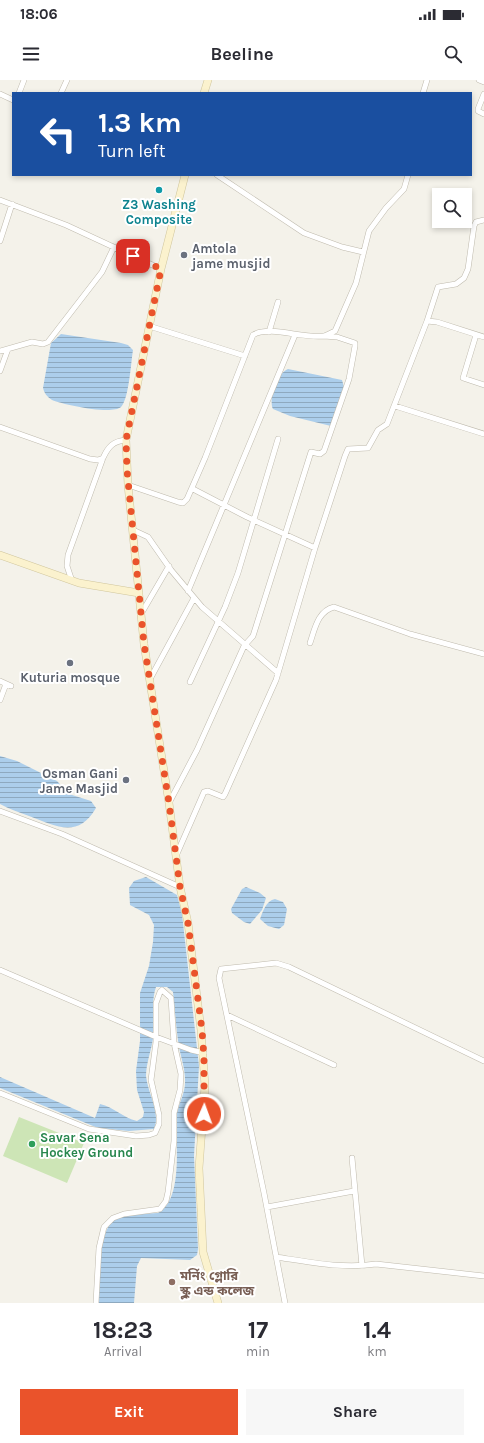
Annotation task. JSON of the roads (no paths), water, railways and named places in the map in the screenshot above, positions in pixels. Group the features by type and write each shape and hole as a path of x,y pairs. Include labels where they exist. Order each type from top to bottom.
{"main road":[{"path":"204,92 208,80"},
{"path":"185,176 161,269 126,440 128,485 149,680 169,803 180,887 188,928 204,1053 204,1107 199,1168 203,1252 218,1303"},
{"path":"0,555 72,581 139,593"}],"street":[{"path":"19,92 24,80"},
{"path":"61,92 67,80"},
{"path":"423,92 428,80"},
{"path":"479,80 484,82"},
{"path":"0,94 12,100"},
{"path":"484,94 478,109 478,111 484,114"},
{"path":"218,176 304,233 363,252"},
{"path":"336,334 356,283 369,231 386,208 404,189 408,176"},
{"path":"0,200 66,225 161,269"},
{"path":"0,241 12,204"},
{"path":"176,856 204,792 208,791 223,797 225,794 261,716 278,673 341,464 348,449 368,448 378,430 387,424 427,321 438,287 456,284 466,275 474,226 476,222 484,220"},
{"path":"0,351 32,342 43,344 48,342 102,272 114,247"},
{"path":"269,332 278,302"},
{"path":"427,321 437,322 484,337"},
{"path":"149,326 245,356"},
{"path":"128,485 183,503 193,489 253,335 258,332 324,336 336,334 355,343 349,379 328,445 322,454 310,452 253,636 245,643 197,750 169,803"},
{"path":"188,591 295,335"},
{"path":"476,335 463,378 484,385"},
{"path":"0,371 8,349"},
{"path":"395,406 484,434"},
{"path":"0,427 90,459 98,460 103,458"},
{"path":"190,682 218,622 238,573 278,439"},
{"path":"72,581 67,566 68,555 103,458 108,447 117,441 126,440"},
{"path":"193,489 285,535 315,548"},
{"path":"133,530 148,537 188,591 218,622 245,643 278,673"},
{"path":"141,614 169,566"},
{"path":"149,680 194,598"},
{"path":"310,643 321,614 326,609 334,607 410,634 484,654"},
{"path":"0,681 9,685 0,700"},
{"path":"0,811 62,834 180,887"},
{"path":"285,1303 267,1207 218,978 221,969 276,963 289,967 484,1061"},
{"path":"0,970 156,1037 191,1050 204,1053"},
{"path":"0,1093 89,1130 149,1135 155,1133 159,1124 151,1080 156,1037 156,1003 162,990 171,998 174,1043 181,1074 180,1090 174,1113 172,1168 166,1201 160,1209 124,1214 113,1218 104,1227 99,1248 96,1303"},
{"path":"227,1015 334,1065"},
{"path":"352,1158 362,1266"},
{"path":"267,1207 354,1191"},
{"path":"276,1257 334,1265 362,1266 376,1264 484,1276"}],"water":[{"path":"61,334 121,343 128,345 133,350 128,389 124,403 121,407 116,409 98,410 77,407 52,400 46,395 43,388 51,343"},
{"path":"288,369 342,380 344,387 331,426 290,416 273,409 272,399 275,387 281,375"},
{"path":"0,756 17,761 57,781 69,794 91,801 96,808 89,818 82,824 74,827 66,827 48,823 0,804"},
{"path":"146,877 177,895 182,914 199,1066 194,1156 198,1249 197,1255 190,1260 141,1258 137,1266 134,1303 99,1303 100,1268 103,1241 112,1222 120,1217 134,1214 158,1213 166,1206 175,1184 177,1157 176,1116 184,1090 185,1080 184,1067 178,1040 173,992 167,987 156,987 153,1000 154,1032 146,1076 156,1116 154,1129 129,1131 98,1128 0,1088 0,1077 95,1118 100,1104 105,1105 132,1120 137,1121 143,1117 144,1112 137,1090 136,1071 140,1041 140,993 149,966 154,925 149,915 130,905 129,888 134,881"},
{"path":"246,887 260,893 266,898 262,910 250,924 244,922 232,913 231,909 242,889"},
{"path":"275,899 283,902 287,909 284,925 279,929 268,926 260,919 267,904"}],"place":[{"name":"Z3 Washing Composite","path":"159,190"},
{"name":"Amtola jame musjid","path":"184,255"},
{"name":"Kuturia mosque","path":"70,663"},
{"name":"Osman Gani Jame Masjid","path":"126,780"},
{"name":"Savar Sena Hockey Ground","path":"32,1144"},
{"name":"মর্নিং গ্লোরি স্কুল এন্ড কলেজ","path":"172,1282"}]}
